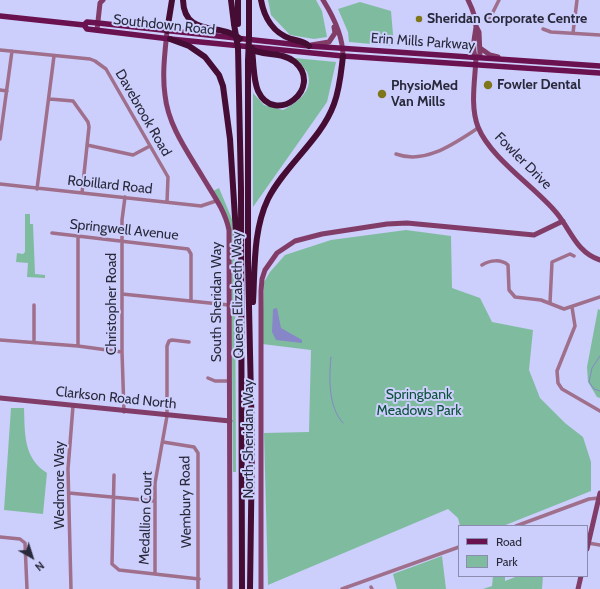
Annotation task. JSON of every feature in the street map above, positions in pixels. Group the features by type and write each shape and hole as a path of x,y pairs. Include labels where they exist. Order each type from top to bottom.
{"highway":[{"path":"167,31 172,0"},
{"path":"183,0 187,16 195,24 234,34 243,43 253,51 280,56 295,62 300,68 303,82 300,93 296,98 284,105 276,105 265,100 258,91 250,61 243,43 236,24 231,0"},
{"path":"236,24 238,0"},
{"name":"Queen Elizabeth Way","path":"242,589 240,272 241,189 238,59 250,24 249,0"},
{"path":"260,0 264,13 276,30 282,35 305,42 309,46"},
{"path":"168,39 189,46 205,57 219,75 223,86 230,139 238,265 240,272"},
{"path":"251,331 259,226 264,208 273,191 328,117 338,92 342,56"},
{"name":"Queen Elizabeth Way","path":"250,61 248,261 251,331 252,443 250,589"}],"main road":[{"name":"Southdown Road","path":"0,16 84,25 87,22 98,23 167,31 243,43"},
{"name":"Southdown Road","path":"84,25 87,29 168,39 243,43"},
{"name":"Erin Mills Parkway","path":"243,43 342,48 600,66"},
{"name":"Erin Mills Parkway","path":"243,43 342,56 600,73"}],"street":[{"path":"97,30 100,3 103,0"},
{"path":"323,0 332,14 342,48 342,56"},
{"path":"468,0 473,12 476,26 480,32 480,55 476,58"},
{"path":"489,20 499,0"},
{"path":"573,33 577,0"},
{"path":"309,46 325,44 334,36 335,29 332,14"},
{"name":"Fowler Drive","path":"476,26 474,53 476,65 473,106 478,128 492,148 554,209 582,250 591,257 600,260"},
{"path":"543,29 551,32 600,35"},
{"name":"South Sheridan Way","path":"167,31 168,39 164,89 170,118 188,153 224,215 229,230 230,589"},
{"path":"480,48 490,55 505,57 508,60"},
{"name":"Davebrook Road","path":"0,50 95,61 106,69 168,177 167,202"},
{"path":"0,139 8,91 12,51"},
{"path":"37,188 50,99 54,56"},
{"path":"0,90 8,91"},
{"path":"50,99 76,102 89,125 82,193"},
{"path":"396,154 410,158 438,151 454,144 478,128"},
{"path":"88,145 133,155 150,146"},
{"name":"Robillard Road","path":"0,184 200,206 216,201"},
{"name":"Christopher Road","path":"124,412 122,294 125,197"},
{"name":"North Sheridan Way","path":"261,589 261,291 262,279 270,261 283,247 295,241 354,228 407,223 534,235 563,221"},
{"name":"Springwell Avenue","path":"52,233 188,249 192,254 191,300"},
{"path":"78,236 78,346"},
{"path":"550,304 552,262 570,254 574,256"},
{"path":"482,265 489,260 506,263 509,268 509,290 512,296 535,299 559,308 572,307 600,297"},
{"path":"122,294 229,305"},
{"path":"34,305 34,343"},
{"path":"572,307 575,326 557,371 558,383 562,389 600,410"},
{"path":"0,340 78,346 122,352"},
{"name":"Medallion Court","path":"155,574 155,483 167,416 168,343 172,340 189,342"},
{"path":"208,378 215,381 229,381"},
{"name":"Clarkson Road North","path":"0,398 124,412 230,421"},
{"name":"Wedmore Way","path":"71,589 68,469 73,406"},
{"name":"Wembury Road","path":"163,442 194,447 198,453 198,589"},
{"path":"114,475 112,564 119,570 199,579"},
{"path":"69,493 154,501"},
{"path":"519,525 599,496 588,543 600,545"},
{"path":"0,536 20,539 25,543 27,589"},
{"path":"342,589 458,547"},
{"path":"578,589 581,577"}],"green space":[{"path":"268,0 316,0 322,11 327,37 314,39 290,35 271,15"},
{"path":"360,2 391,11 394,46 349,42 348,32 338,9"},
{"path":"294,58 336,62 327,102 253,207 253,93 264,105 283,110 303,96 309,79 306,70"},
{"path":"219,188 232,219 235,265 236,472 233,472 231,236 213,191"},
{"path":"25,214 30,214 30,224 33,224 35,274 45,275 45,278 27,277 28,263 16,262 17,253 23,254 25,252"},
{"name":"Springbank Meadows Park","path":"406,230 451,236 452,288 480,298 492,322 533,330 529,370 540,398 565,423 583,437 591,462 591,491 506,525 460,525 458,518 448,509 268,585 264,433 309,432 311,350 262,344 264,282 270,272 285,255 331,240"},
{"path":"598,309 600,310 600,398 597,397 588,382 587,367"},
{"path":"11,408 24,408 25,436 29,452 39,467 47,473 43,514 4,510"},
{"path":"442,556 446,589 397,589 393,574"},
{"path":"493,577 505,577 505,581 515,577 543,577 542,589 483,589 492,586"}],"water":[{"path":"277,308 281,328 302,340 302,343 276,340 272,332 273,309"}],"waterway":[{"path":"600,356 592,368 589,382 594,389 600,391"},
{"path":"331,357 330,382 332,400 338,416 343,423"}],"place":[{"name":"Sheridan Corporate Centre","path":"419,19"},
{"name":"Fowler Dental","path":"488,85"},
{"name":"PhysioMed Van Mills","path":"382,94"}]}
